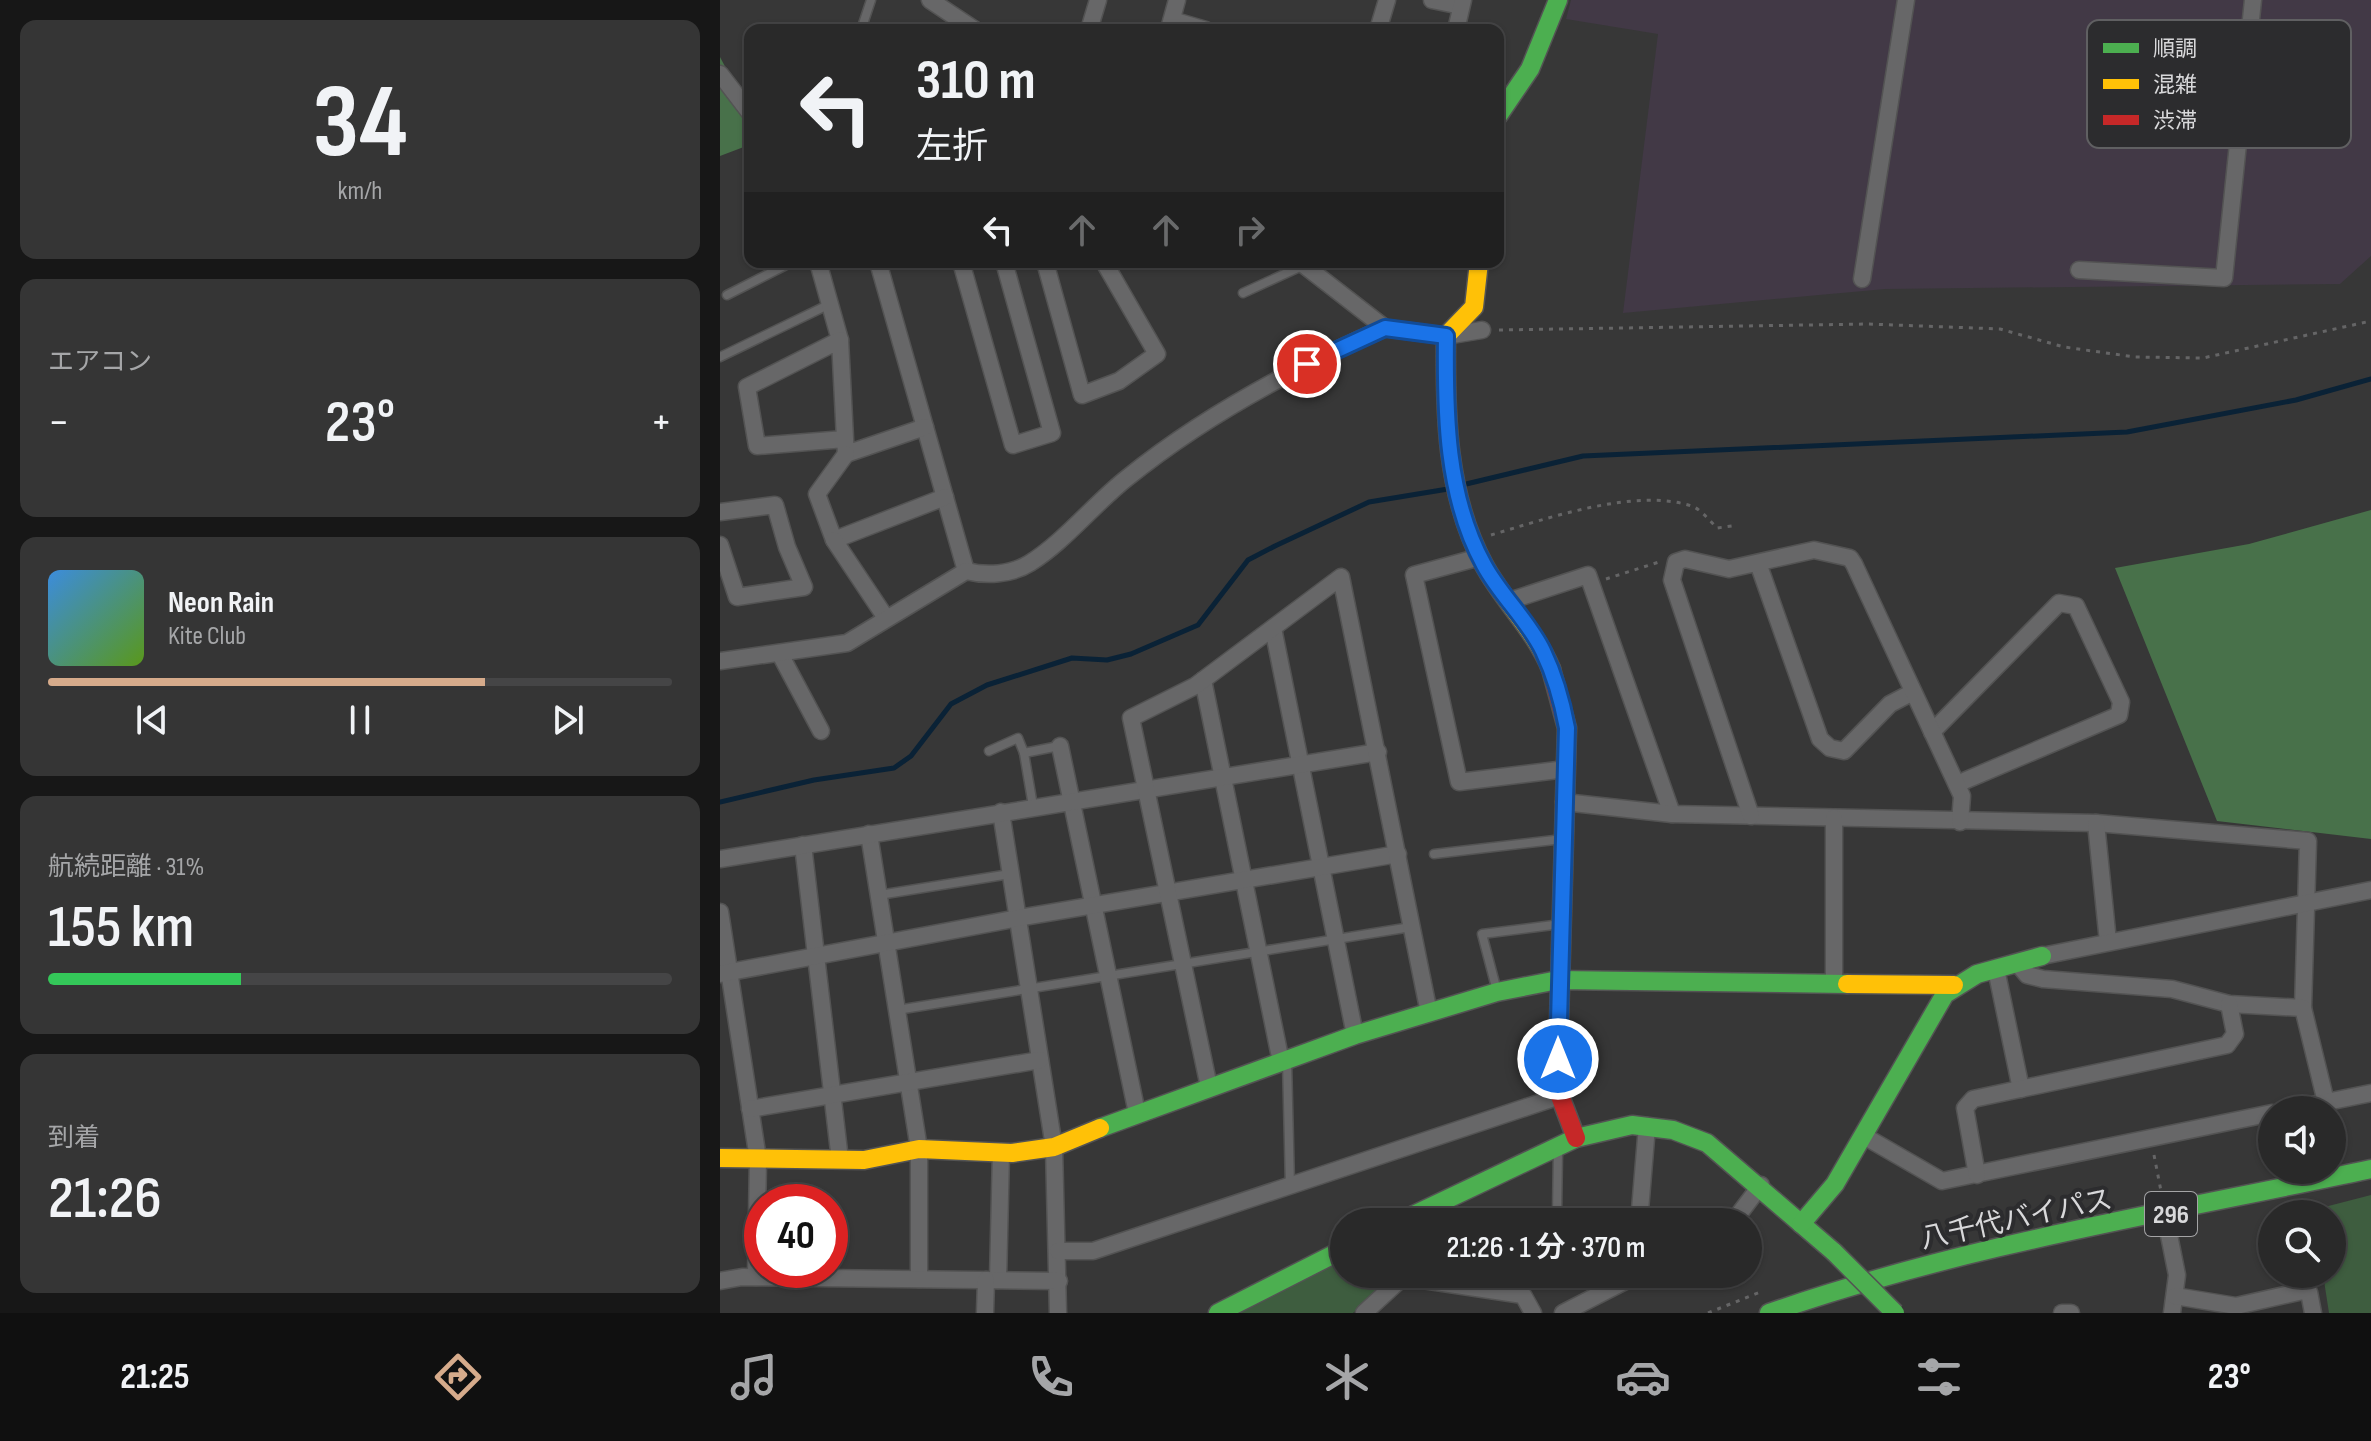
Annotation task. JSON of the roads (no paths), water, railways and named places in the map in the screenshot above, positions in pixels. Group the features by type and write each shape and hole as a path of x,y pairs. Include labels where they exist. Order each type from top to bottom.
{"main road":[{"path":"1504,107 1530,69 1558,0"},
{"path":"1479,268 1480,286 1474,308 1466,318 1452,326 1446,336 1452,468 1459,507 1472,540 1480,557 1542,649 1559,688 1567,728 1558,980 1560,1096 1576,1138"},
{"path":"720,1158 840,1160 919,1149 1001,1152 1054,1147 1137,1113 1355,1035 1497,992 1558,980 1954,985 2042,956"},
{"path":"1801,1224 1835,1184 1934,1008 1954,985"},
{"path":"1426,1208 1576,1138 1608,1128 1647,1126 1673,1130 1707,1143 1761,1185 1895,1313"},
{"name":"八千代バイパス","path":"1769,1313 1835,1290 1970,1254 2371,1169"},
{"path":"1218,1313 1330,1256"}],"street":[{"path":"930,0 966,24"},
{"path":"1091,24 1098,0"},
{"path":"1170,24 1177,0"},
{"path":"1380,24 1387,0"},
{"path":"1432,0 1462,3 1457,24"},
{"path":"1862,279 1906,0"},
{"path":"2251,20 2253,0"},
{"path":"720,74 744,105"},
{"path":"2079,270 2224,278 2238,148"},
{"path":"820,268 840,340 846,447 817,494 834,540 886,618"},
{"path":"880,268 966,571"},
{"path":"963,268 1013,445 1052,433 1006,268"},
{"path":"1047,268 1082,395 1119,381 1157,354 1107,268"},
{"path":"1310,268 1385,328"},
{"path":"720,661 847,643 966,571 983,575 1030,563 1127,478 1218,413 1333,350 1385,328 1446,336 1482,330"},
{"path":"840,340 747,387 757,446 846,447 925,427"},
{"path":"834,540 945,497"},
{"path":"720,512 775,505 787,547 804,587 737,597 720,545"},
{"path":"1751,816 1672,580 1672,569 1676,562 1685,559 1729,569 1814,550 1850,558 1957,784 1962,796 1960,822"},
{"path":"1480,557 1414,575 1459,782 1566,769"},
{"path":"1758,563 1820,739 1830,748 1844,751 1890,704 1913,692"},
{"path":"1509,601 1588,575 1672,814"},
{"path":"1209,1087 1131,718 1154,709 1203,680 1341,577 1429,1013"},
{"path":"1932,732 2059,603 2076,606 2121,702 2119,715 1957,784"},
{"path":"1273,628 1355,1035"},
{"path":"780,654 821,731"},
{"path":"1203,680 1284,1061"},
{"path":"1060,746 1137,1113"},
{"path":"720,859 1378,752"},
{"path":"1564,802 1672,814 2096,823 2308,841 2303,1008 2325,1096"},
{"path":"1001,812 1054,1147 1058,1313"},
{"path":"1834,818 1834,983"},
{"path":"2096,823 2108,942"},
{"path":"869,834 919,1149 919,1279"},
{"path":"803,845 840,1160"},
{"path":"724,973 1018,918 1398,854"},
{"path":"2042,956 2371,890"},
{"path":"720,912 724,973 758,1159 758,1184"},
{"path":"2017,963 2027,975 2043,979 2172,989 2229,1004 2303,1008"},
{"path":"1996,969 2021,1089"},
{"path":"1977,1175 1965,1108 1968,1102 2227,1045 2235,1034 2229,1004"},
{"path":"750,1109 1040,1060"},
{"path":"2346,1098 2371,1093"},
{"path":"1058,1251 1093,1251 1560,1096"},
{"path":"1864,1136 1942,1181 2258,1116"},
{"path":"1640,1208 1647,1126"},
{"path":"985,1313 992,1280 1001,1152"},
{"path":"1744,1208 1761,1185"},
{"path":"2165,1215 2175,1262 2174,1305 2236,1309 2303,1291 2309,1292 2313,1313"},
{"path":"1364,1313 1403,1277 1523,1295 1533,1313"},
{"path":"720,1281 744,1278"},
{"path":"848,1278 1059,1281"},
{"path":"1563,1313 1610,1288"},
{"path":"2062,1313 2071,1313"}],"lane":[{"path":"863,24 871,0"},
{"path":"727,295 780,268"},
{"path":"1243,293 1296,268"},
{"path":"720,357 830,304"},
{"path":"989,751 1018,738 1024,753 1033,806"},
{"path":"1024,753 1060,746"},
{"path":"1434,854 1564,839"},
{"path":"879,895 1011,873"},
{"path":"1497,992 1482,934 1562,924"},
{"path":"897,1010 1412,927"},
{"path":"1284,1061 1290,1186"},
{"path":"1436,1203 1453,1216 1557,1215 1558,1146"}],"waterway":[{"path":"1462,485 1583,456 2127,432 2296,400 2371,379"},
{"path":"720,802 814,780 894,768 911,756 951,704 987,685 1072,658 1107,660 1131,654 1198,625 1248,560 1369,502 1448,489"}]}
